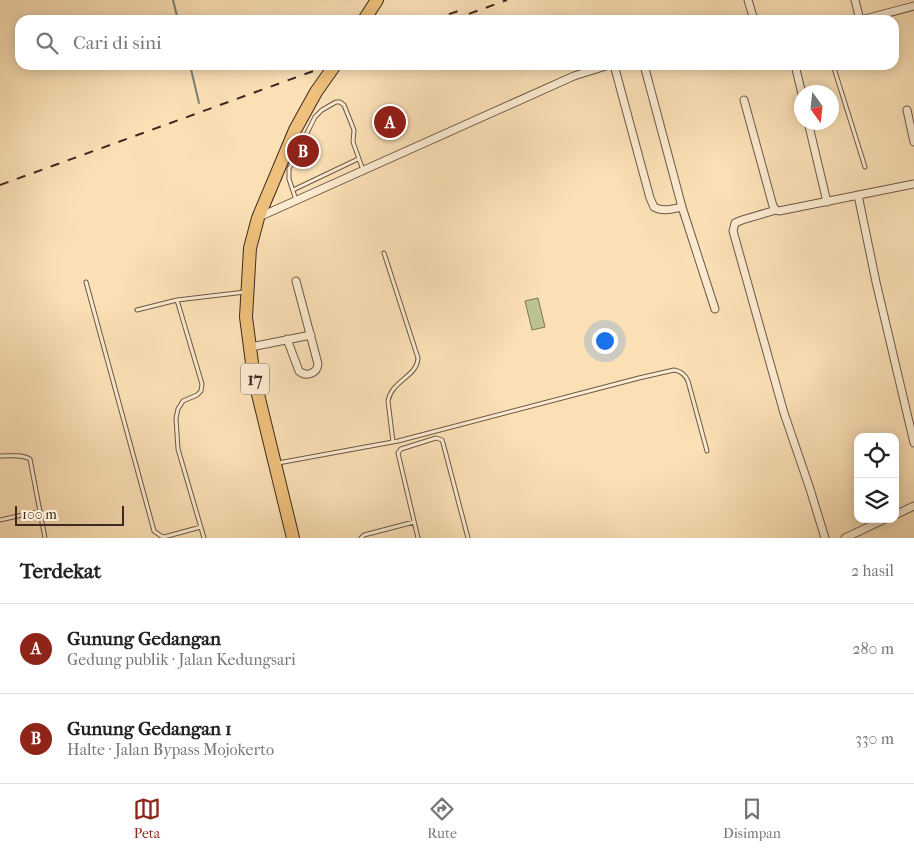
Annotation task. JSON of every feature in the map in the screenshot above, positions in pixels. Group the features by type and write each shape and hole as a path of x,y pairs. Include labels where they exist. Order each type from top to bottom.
{"highway":[{"path":"367,15 376,0"},
{"name":"17","path":"293,538 254,378 246,317 250,248 258,218 295,130 316,92 331,70"}],"street":[{"path":"748,0 752,15"},
{"path":"855,0 860,15"},
{"path":"880,15 914,6"},
{"path":"258,218 574,76 593,70"},
{"path":"615,70 654,208 664,211 682,207"},
{"path":"645,70 682,207 715,309"},
{"path":"796,70 800,85"},
{"path":"744,100 773,206 776,210"},
{"path":"907,110 914,142"},
{"path":"810,130 827,202"},
{"path":"825,538 803,466 784,413 733,231 735,223 776,210 827,202 914,184"},
{"path":"858,195 876,282 914,443"},
{"path":"287,339 299,371 303,374 308,374 315,371 318,364 296,282"},
{"path":"251,347 311,335"},
{"path":"899,513 914,506"},
{"path":"845,538 877,523"}],"lane":[{"path":"835,70 865,166"},
{"path":"296,200 289,179 289,169 314,117 336,102 344,105 354,130 353,142 363,171"},
{"path":"293,190 358,159"},
{"path":"384,253 418,358 416,368 392,389 389,394 393,442"},
{"path":"86,282 154,531 164,537 201,527"},
{"path":"137,310 177,300 248,291"},
{"path":"177,300 202,384 201,391 197,395 183,401 178,409 176,418 178,449 204,538"},
{"path":"275,463 393,442 674,370 683,373 688,381 707,451"},
{"path":"418,538 398,453 401,449 436,438 442,440 443,443 468,538"},
{"path":"0,456 18,456 30,459 45,538"},
{"path":"0,520 40,511"},
{"path":"361,538 364,535 414,522"}],"green space":[{"path":"538,298 545,327 532,330 525,301"}],"waterway":[{"path":"173,0 177,15"},
{"path":"191,70 199,103"}],"railway":[{"path":"466,15 507,0"},
{"path":"446,15 461,10"},
{"path":"0,185 316,70"}],"place":[{"name":"Gunung Gedangan","path":"390,122"},
{"name":"Gunung Gedangan 1","path":"303,151"}]}
